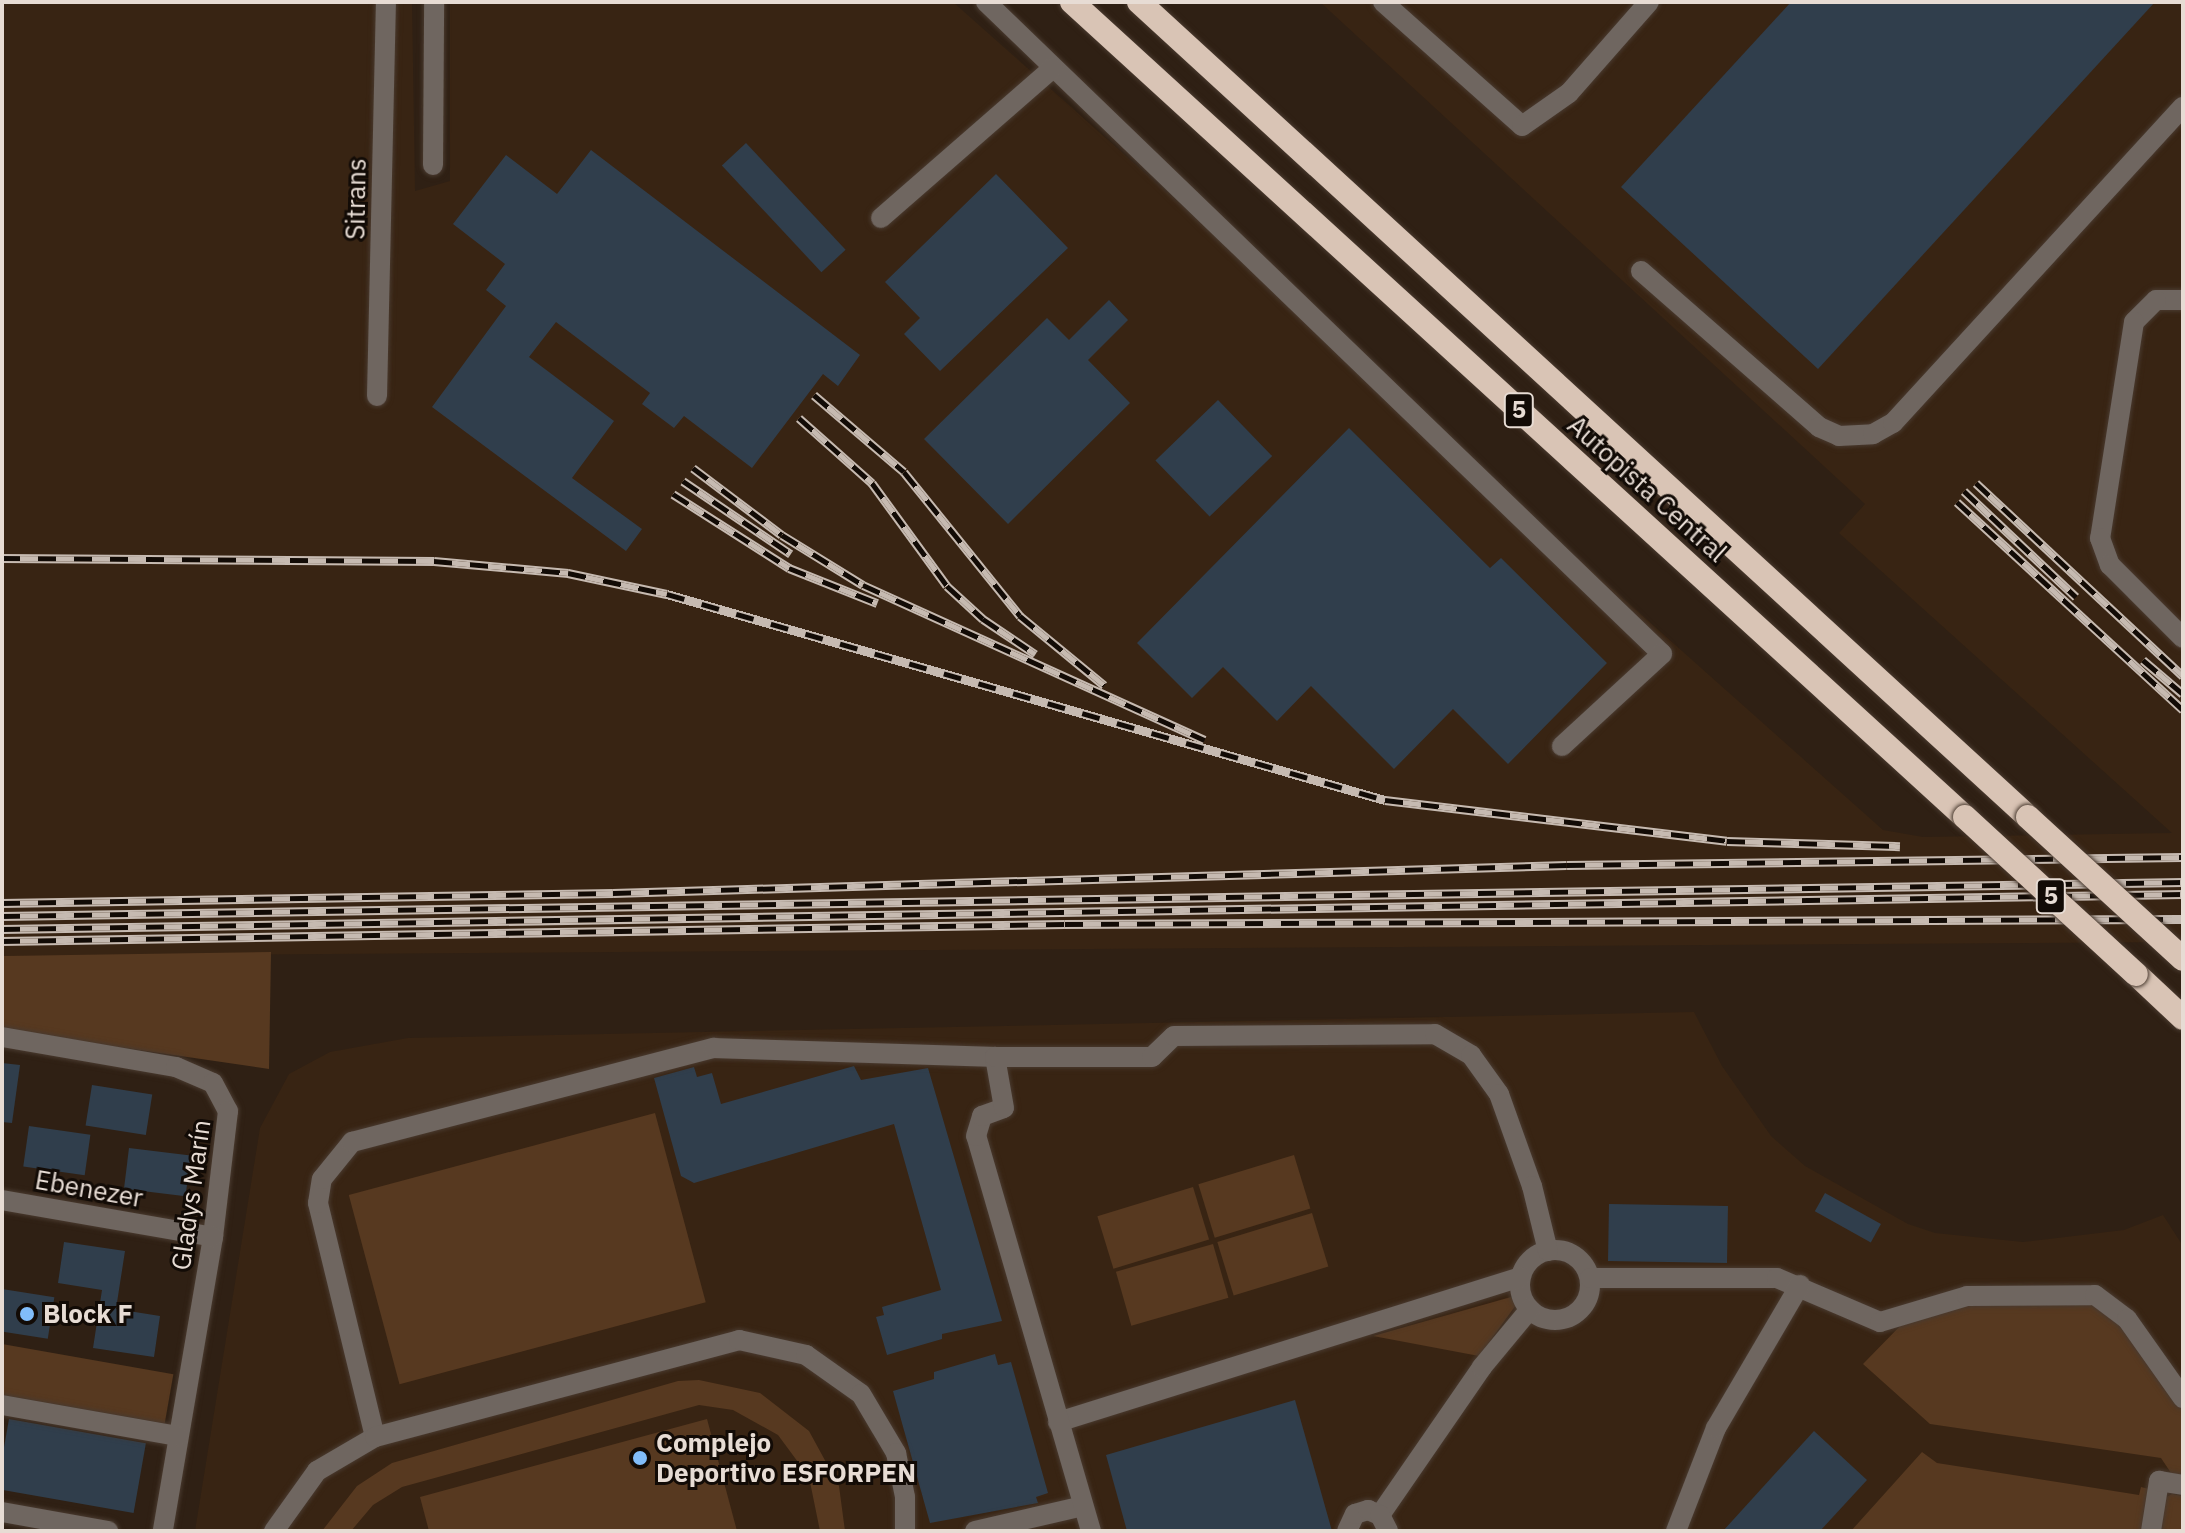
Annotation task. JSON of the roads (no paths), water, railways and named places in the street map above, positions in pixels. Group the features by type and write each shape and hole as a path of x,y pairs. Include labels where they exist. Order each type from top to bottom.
{"highway":[{"name":"Autopista Central","path":"1072,2 2183,1018"},
{"name":"Autopista Central","path":"1139,2 2183,959"}],"street":[{"name":"Sitrans","path":"377,396 386,2"},
{"path":"433,165 434,2"},
{"path":"986,2 1662,654 1562,746"},
{"path":"1383,2 1522,126 1569,93 1649,2"},
{"path":"881,218 1053,68"},
{"path":"1641,271 1819,427 1839,436 1873,434 1893,423 2183,107"},
{"path":"2183,300 2156,300 2134,322 2100,538 2110,565 2183,638"},
{"path":"375,1437 318,1203 322,1179 352,1142 714,1048 995,1057 1152,1057 1174,1036 1435,1034 1471,1055 1499,1094 1532,1186 1548,1251"},
{"name":"Gladys Marín","path":"2,1037 176,1067 213,1083 228,1111 229,1132 213,1237 163,1531"},
{"path":"995,1057 1004,1108 982,1116 976,1136 1091,1531"},
{"name":"Ebenezer","path":"2,1200 213,1237"},
{"path":"1548,1251 1570,1253 1590,1278 1585,1304 1575,1315 1549,1320 1530,1309 1521,1277 1526,1266 1548,1251"},
{"path":"1058,1422 1521,1277"},
{"path":"1590,1278 1777,1278 1800,1285 1880,1322 1967,1296 2095,1295 2127,1319 2183,1398"},
{"path":"1676,1531 1716,1428 1800,1285"},
{"path":"1347,1531 1361,1511 1384,1523 1482,1367 1530,1309"},
{"path":"274,1531 317,1471 375,1437 739,1340 762,1342 826,1365 875,1412 902,1475 905,1531"},
{"path":"2,1405 178,1436"},
{"path":"2151,1531 2159,1481 2183,1485"},
{"path":"975,1531 1083,1506"},
{"path":"2,1512 108,1531"}],"railway":[{"path":"814,395 904,472 1020,616 1104,685"},
{"path":"799,418 872,483 947,586 983,619 1035,654"},
{"path":"693,468 782,535 863,585 1205,740"},
{"path":"683,481 791,554"},
{"path":"1976,483 2183,676"},
{"path":"1964,491 2076,597"},
{"path":"673,494 789,568 877,603"},
{"path":"1957,502 2183,710"},
{"path":"2,558 434,561 568,573 667,594 1385,800 1727,841 1900,846"},
{"path":"2143,660 2183,694"},
{"path":"2,903 613,893 1567,865 2183,857"},
{"path":"2,916 2183,882"},
{"path":"2,929 2183,894"},
{"path":"2,941 1065,924 2183,919"}],"place":[{"name":"Block F","path":"27,1314"},
{"name":"Complejo Deportivo ESFORPEN","path":"640,1458"}]}
